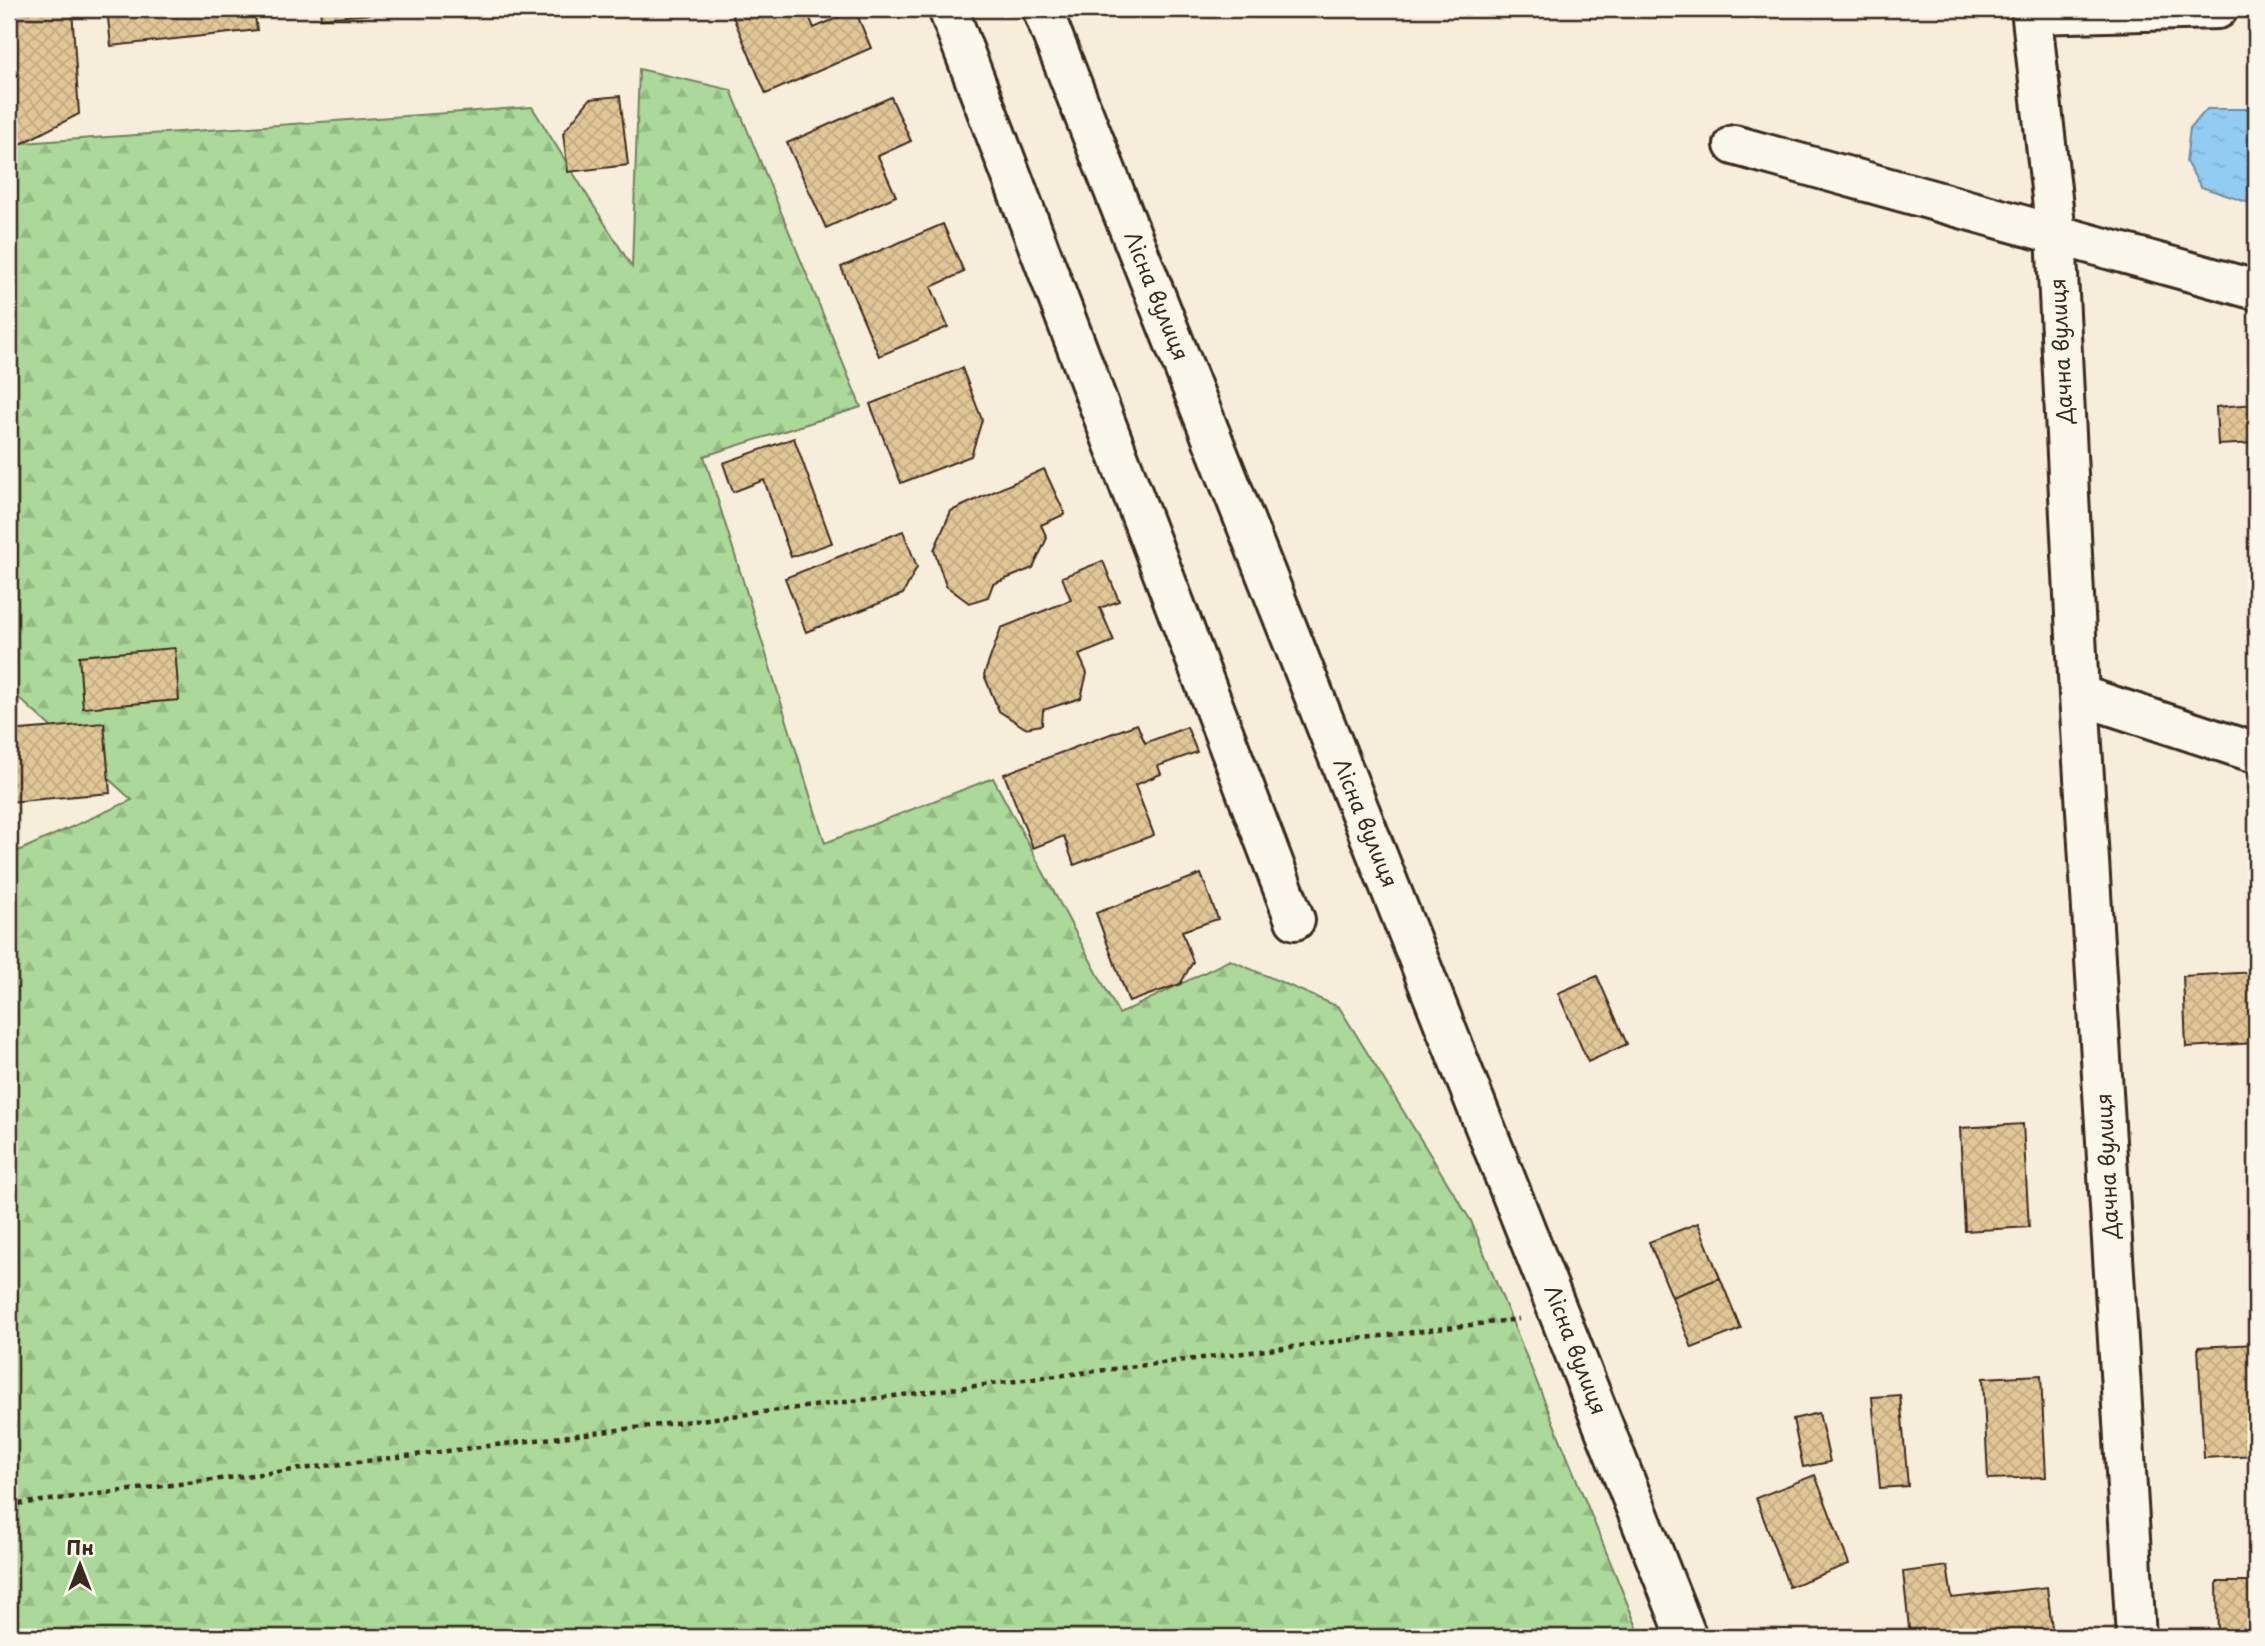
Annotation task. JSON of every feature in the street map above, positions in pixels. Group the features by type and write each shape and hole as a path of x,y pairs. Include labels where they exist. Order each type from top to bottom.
{"street":[{"path":"948,9 1296,920"},
{"name":"Лісна вулиця","path":"1042,9 1687,1637"},
{"path":"2032,12 2218,9"},
{"name":"Дачна вулиця","path":"2032,12 2056,234 2080,695 2136,1637"},
{"path":"1734,145 2256,290"},
{"path":"2080,695 2256,753"}],"path":[{"path":"9,1505 1561,1314"}],"green space":[{"path":"639,69 731,90 861,407 704,456 825,843 993,778 1119,1014 1230,960 1339,1007 1471,1221 1641,1637 9,1637 9,855 132,800 9,689 9,144 532,107 632,267"}],"water":[{"path":"2207,109 2256,109 2256,205 2201,187 2186,162 2190,128"}],"building":[{"path":"72,9 79,114 19,145 9,142 9,13"},
{"path":"107,9 254,9 257,30 111,46"},
{"path":"320,9 440,9 321,18"},
{"path":"806,9 814,28 855,10 871,48 766,94 730,10"},
{"path":"620,96 628,165 568,172 563,133 590,99"},
{"path":"891,97 911,141 878,156 896,196 826,228 787,143"},
{"path":"943,224 964,272 931,287 948,327 879,356 841,267"},
{"path":"962,368 982,420 971,456 901,483 870,404"},
{"path":"2256,404 2256,443 2218,445 2216,407"},
{"path":"794,438 832,543 791,557 764,480 733,492 723,463"},
{"path":"1044,469 1065,514 1041,525 1047,538 1033,568 993,584 988,597 969,603 946,586 934,550 951,511"},
{"path":"903,531 917,567 903,594 806,632 785,578"},
{"path":"1103,561 1119,601 1100,608 1114,641 1079,655 1087,673 1081,698 1043,710 1042,725 1025,728 999,711 984,675 1001,628 1071,600 1062,577"},
{"path":"175,648 179,700 83,708 79,656"},
{"path":"104,723 110,793 9,802 9,731"},
{"path":"1137,724 1145,743 1187,727 1197,752 1158,766 1161,774 1135,785 1154,835 1074,865 1064,836 1033,848 1004,774"},
{"path":"1201,874 1218,919 1182,931 1193,962 1180,984 1129,1002 1096,913"},
{"path":"2256,972 2256,1043 2186,1047 2183,976"},
{"path":"1597,976 1627,1044 1588,1062 1558,993"},
{"path":"2023,1124 2029,1227 1965,1231 1960,1128"},
{"path":"1698,1223 1720,1278 1672,1297 1649,1242"},
{"path":"1720,1278 1741,1329 1692,1348 1672,1297"},
{"path":"2256,1344 2256,1455 2204,1458 2198,1347"},
{"path":"2041,1375 2046,1477 1988,1479 1983,1378"},
{"path":"1900,1395 1908,1486 1880,1488 1872,1397"},
{"path":"1819,1413 1830,1462 1803,1467 1793,1419"},
{"path":"1815,1475 1849,1564 1789,1587 1756,1498"},
{"path":"1947,1566 1952,1598 2047,1587 2053,1637 1910,1637 1903,1572"},
{"path":"2217,1582 2256,1582 2256,1637 2218,1637"}]}
